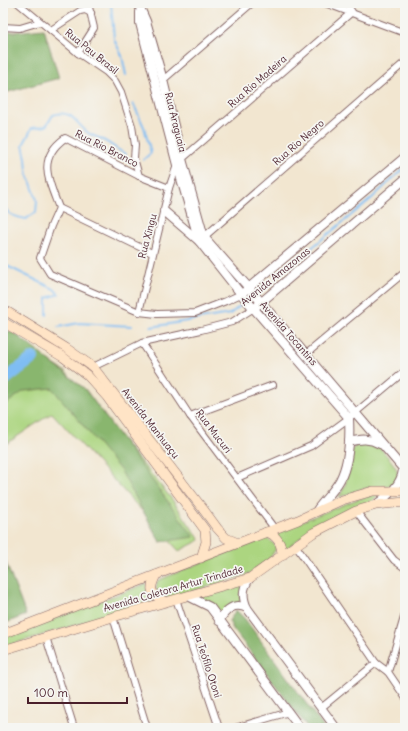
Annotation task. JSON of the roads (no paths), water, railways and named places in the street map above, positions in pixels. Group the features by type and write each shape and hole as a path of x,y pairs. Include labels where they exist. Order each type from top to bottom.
{"main road":[{"path":"3,309 34,333"},
{"path":"3,322 34,333"},
{"name":"Avenida Manhuaçu","path":"34,333 93,367 203,509 216,528 226,538 238,543"},
{"name":"Avenida Manhuaçu","path":"65,352 107,398 205,530 206,542 201,558"},
{"name":"Avenida Coletora Artur Trindade","path":"3,634 298,520 317,510 342,500 373,491 405,491"},
{"name":"Avenida Coletora Artur Trindade","path":"3,650 250,578 313,534 356,511 376,505 405,502"},
{"path":"270,530 279,542 282,550 282,556"},
{"path":"156,575 151,589 154,595 165,602"}],"street":[{"path":"20,5 29,3"},
{"path":"78,53 94,28 88,3"},
{"path":"163,80 252,3"},
{"path":"326,3 405,34"},
{"path":"346,3 352,12"},
{"name":"Rua Pau Brasil","path":"20,5 78,53 106,72 115,81 121,92 132,126 136,145 134,158 139,176"},
{"name":"Rua Araguaia","path":"139,5 146,21 163,80 180,162"},
{"name":"Rua Araguaia","path":"139,5 140,22 201,239"},
{"path":"51,30 80,11 85,10 90,13"},
{"name":"Rua Rio Madeira","path":"180,162 352,12"},
{"path":"3,27 20,28 40,22"},
{"name":"Rua Rio Negro","path":"201,239 405,62"},
{"name":"Rua Rio Branco","path":"59,208 48,178 47,168 48,159 58,143 65,138 139,176 169,188"},
{"name":"Avenida Amazonas","path":"139,312 157,314 195,313 241,294 405,157"},
{"name":"Rua Xingu","path":"139,312 152,253 169,188 180,162"},
{"name":"Avenida Amazonas","path":"93,367 142,343 232,322 261,303 405,179"},
{"path":"139,312 50,274 40,258 59,208 152,253"},
{"name":"Avenida Tocantins","path":"164,211 201,239 249,288 305,355 352,416"},
{"name":"Avenida Tocantins","path":"201,239 241,294 352,416"},
{"path":"305,355 405,272"},
{"name":"Rua Mucuri","path":"142,343 190,416 237,478 270,530"},
{"path":"237,478 311,446 352,416 405,371"},
{"path":"190,416 273,385"},
{"path":"317,510 340,479 346,459 352,416"},
{"path":"352,416 404,468 403,476 394,490 376,505"},
{"path":"349,442 365,439 371,440 383,446"},
{"path":"356,511 394,560 405,568"},
{"path":"296,546 376,663 388,672 405,697"},
{"path":"250,578 244,585 243,591 243,597 247,608 336,728"},
{"path":"188,596 210,607 300,728"},
{"name":"Rua Teófilo Otoni","path":"176,599 219,728"},
{"path":"219,621 224,612 234,606 242,606 247,608"},
{"path":"388,672 405,614"},
{"path":"112,617 147,728"},
{"path":"46,637 74,728"},
{"path":"321,708 376,663"},
{"path":"235,728 289,712"}],"waterway":[{"path":"111,3 114,39 122,56 126,75"},
{"path":"133,103 144,127 151,153 143,160"},
{"path":"3,194 4,205 11,215 26,219 36,212 37,200 27,172 23,145 32,128 46,126 53,115 69,115 89,133 126,154"},
{"path":"281,273 371,199 405,167"},
{"path":"3,264 54,289 59,294 47,298 47,315"},
{"path":"151,327 230,314 240,306"},
{"path":"58,327 79,323 132,326"},
{"path":"3,381 33,358"}]}
